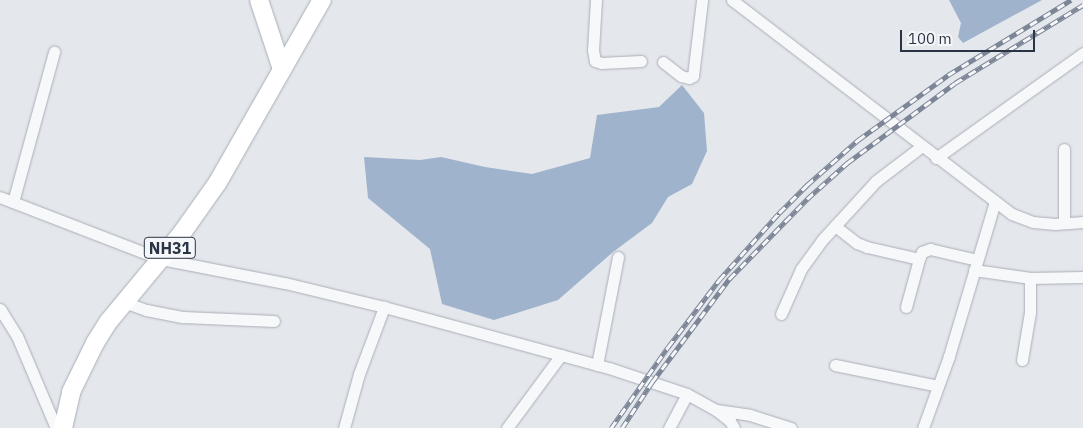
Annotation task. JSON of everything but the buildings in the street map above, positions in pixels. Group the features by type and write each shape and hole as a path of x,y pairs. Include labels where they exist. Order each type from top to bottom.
{"highway":[{"path":"259,0 282,69"},
{"name":"NH31","path":"56,427 82,368 109,321 161,259 218,182 322,0"}],"street":[{"path":"596,0 593,50 596,61 601,63 641,61"},
{"path":"663,62 681,76 689,78 693,76 702,0"},
{"path":"732,0 882,112 936,158 1012,214 1033,222 1083,222"},
{"path":"14,202 54,52"},
{"path":"936,158 1083,53"},
{"path":"781,314 801,269 835,226 876,181 922,146"},
{"path":"1064,149 1064,223"},
{"path":"0,197 161,259 285,283 384,307 597,365 687,394 716,410 730,421 734,428"},
{"path":"924,428 995,202"},
{"path":"835,226 852,240 867,247 919,259"},
{"path":"906,307 919,259 922,252 930,249 975,265 1030,278 1083,277"},
{"path":"597,365 618,257"},
{"path":"1022,360 1030,312 1030,278"},
{"path":"124,302 146,310 183,317 274,321"},
{"path":"344,428 359,374 384,307"},
{"path":"0,309 17,336 56,427"},
{"path":"507,428 561,355"},
{"path":"835,365 938,386"},
{"path":"669,428 687,394"},
{"path":"716,410 750,415 792,428"}],"water":[{"path":"949,0 1042,0 963,43 958,37 961,23"},
{"path":"682,85 704,113 707,151 692,184 668,197 652,223 613,252 558,300 494,320 442,304 430,249 368,198 364,157 420,160 441,157 485,167 532,174 590,158 597,115 659,107"}],"railway":[{"path":"611,428 668,347 719,280 779,213 807,185 858,140 948,75 1071,0"},
{"path":"622,428 652,382 729,279 807,199 847,163 955,83 1083,5"}]}
